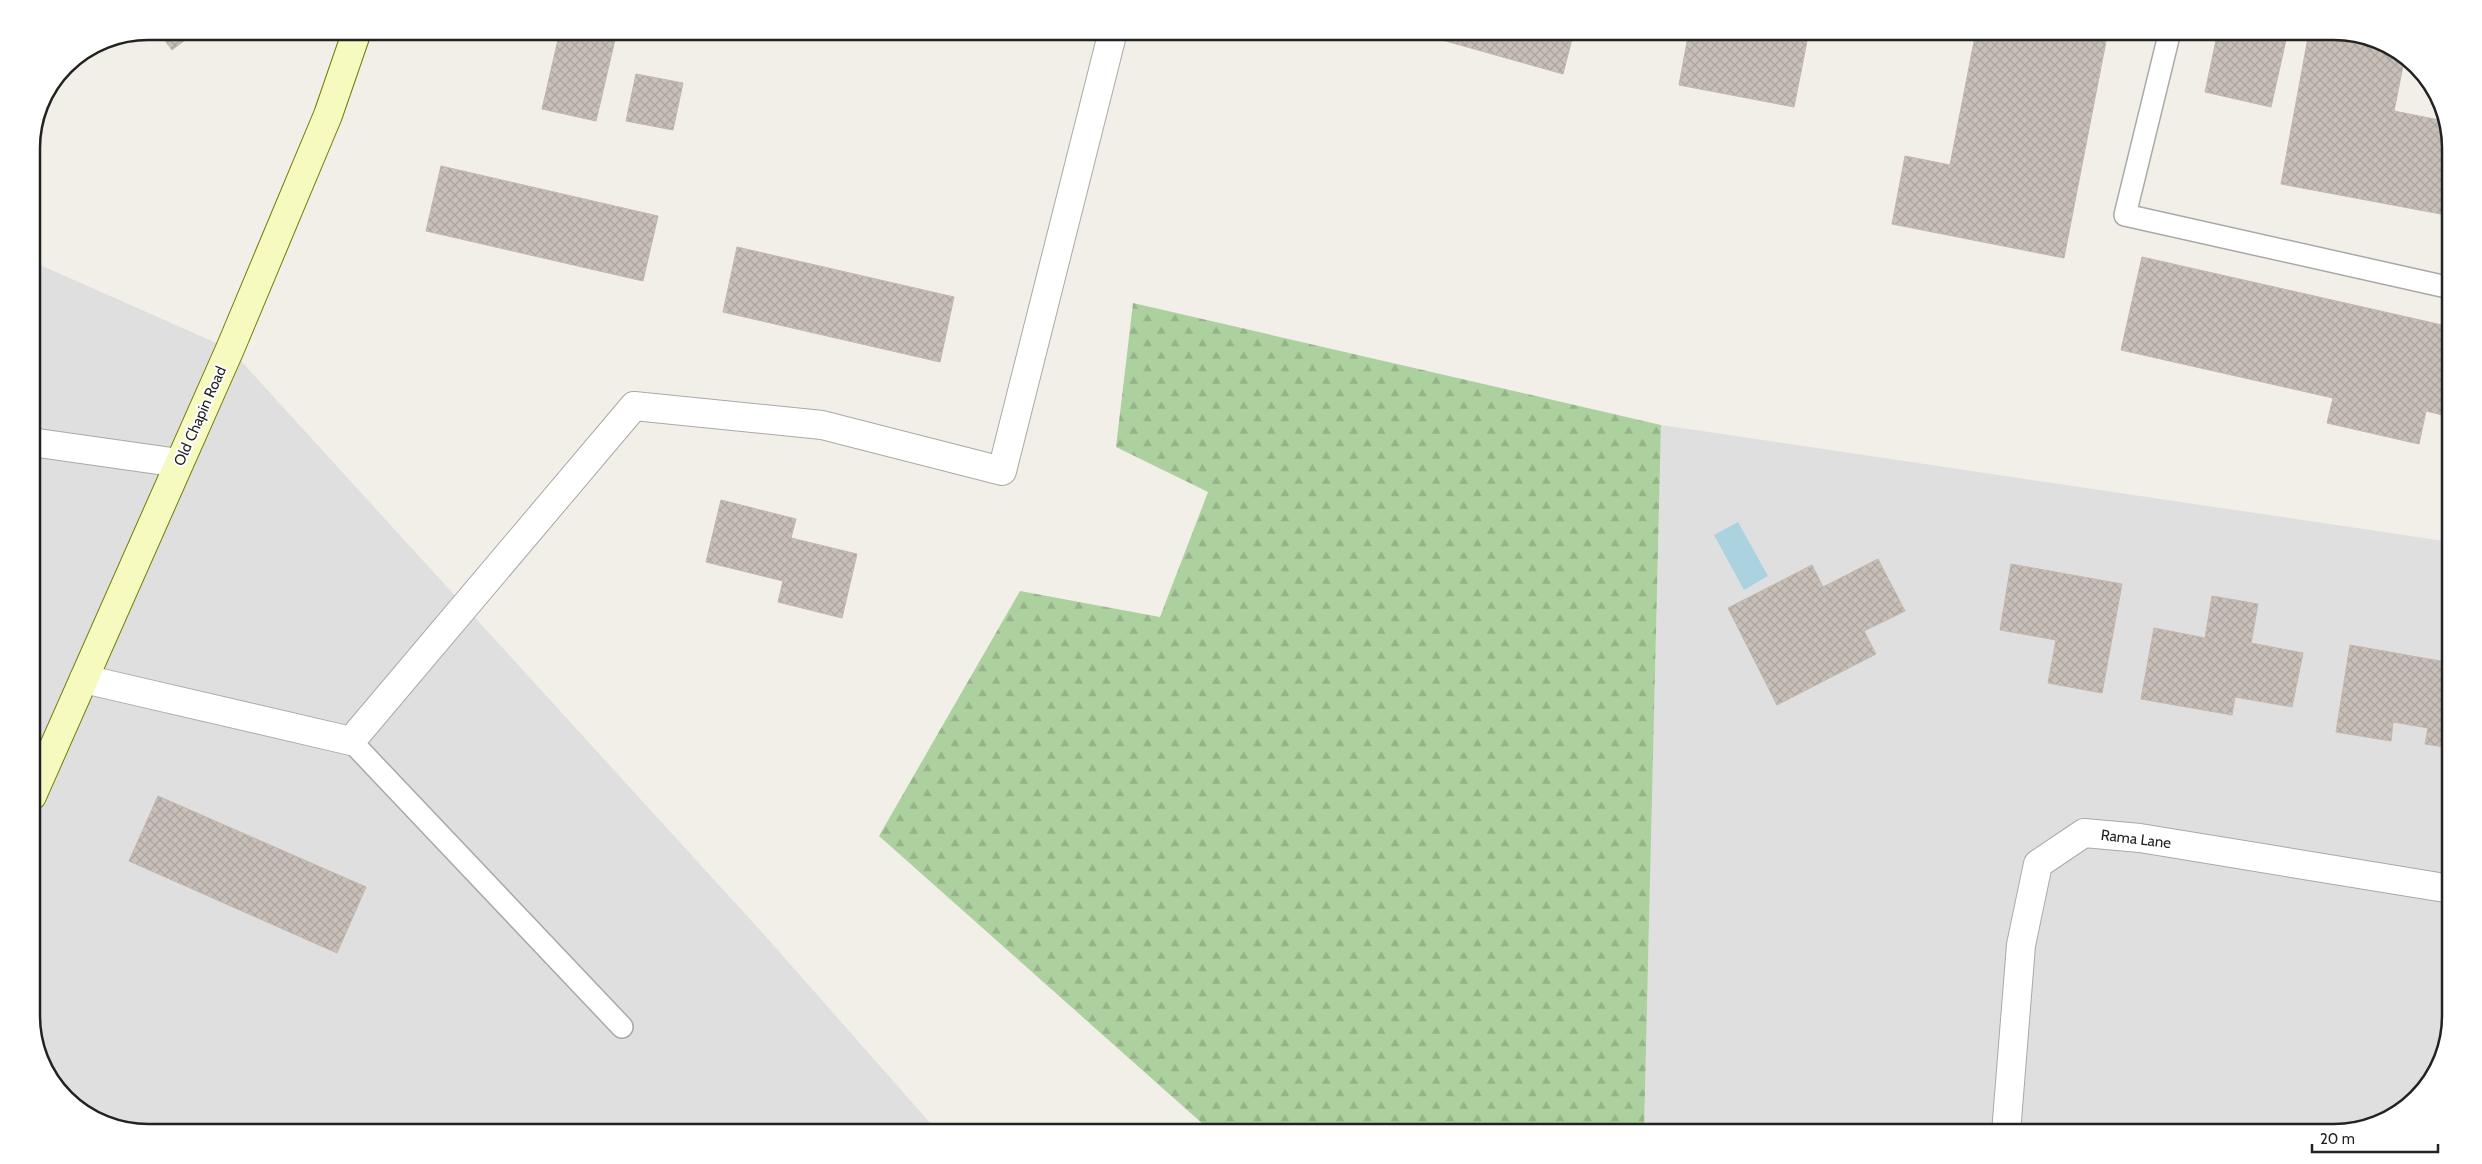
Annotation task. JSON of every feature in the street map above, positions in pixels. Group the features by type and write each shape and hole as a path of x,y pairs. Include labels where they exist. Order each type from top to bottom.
{"street":[{"name":"Old Chapin Road","path":"40,778 179,463 328,115 354,40"},
{"path":"84,680 351,741 634,406 822,425 1002,470 1111,40"},
{"path":"40,443 179,463"},
{"name":"Rama Lane","path":"2007,1124 2021,945 2038,864 2084,833 2140,838 2442,888"}],"lane":[{"path":"2168,40 2124,215 2442,286"},
{"path":"351,741 622,1027"}],"shaded area":[{"path":"40,265 230,349 768,939 931,1124 148,1124 127,1122 107,1116 82,1102 58,1076 51,1064 42,1037 40,1023"},
{"path":"1661,425 2442,541 2442,1023 2440,1037 2431,1064 2415,1087 2394,1106 2382,1113 2355,1122 2334,1124 1644,1124"}],"green space":[{"path":"1133,303 1661,425 1644,1124 1203,1124 879,836 1020,591 1160,617 1208,492 1116,447"}],"water":[{"path":"1738,522 1768,576 1744,590 1714,535"}],"building":[{"path":"165,40 185,40 172,50"},
{"path":"558,40 615,40 596,121 542,109"},
{"path":"1442,40 1572,40 1563,74"},
{"path":"1687,40 1807,40 1794,107 1679,85"},
{"path":"1974,40 2106,40 2064,258 1892,224 1905,156 1950,165"},
{"path":"2216,40 2286,40 2271,107 2205,92"},
{"path":"2308,40 2355,42 2375,48 2403,65 2394,111 2438,120 2442,141 2442,214 2281,184"},
{"path":"636,74 683,83 673,130 626,121"},
{"path":"441,166 658,216 643,281 426,231"},
{"path":"737,247 954,297 940,362 723,312"},
{"path":"2142,257 2442,325 2442,415 2426,411 2419,444 2327,423 2333,398 2121,350"},
{"path":"721,500 796,519 791,538 857,554 842,618 778,602 783,581 706,562"},
{"path":"1878,559 1905,611 1864,631 1876,654 1777,705 1728,608 1812,565 1823,587"},
{"path":"2011,564 2122,584 2102,693 2048,683 2056,640 2000,630"},
{"path":"2212,596 2258,604 2251,643 2303,653 2292,707 2235,697 2232,715 2141,699 2154,628 2205,638"},
{"path":"2350,645 2442,661 2442,747 2425,744 2428,728 2393,722 2391,741 2336,732"},
{"path":"158,796 366,887 337,953 129,861"}]}
